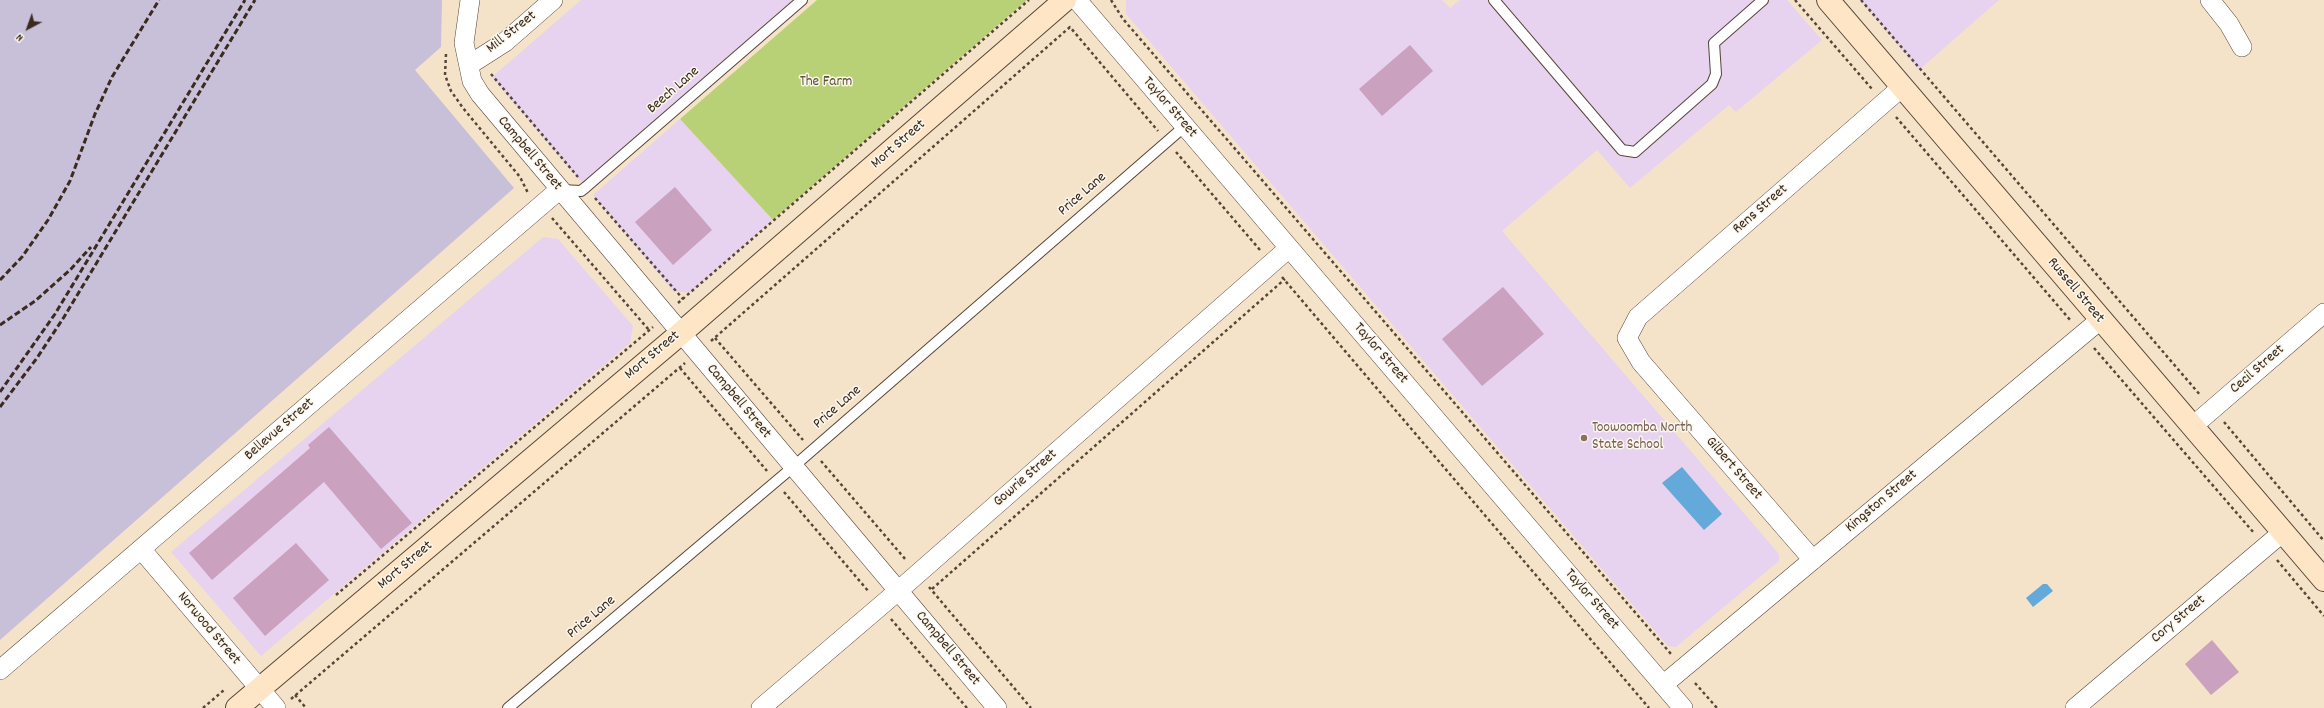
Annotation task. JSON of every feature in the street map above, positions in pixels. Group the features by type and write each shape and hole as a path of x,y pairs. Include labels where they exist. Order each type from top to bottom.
{"street":[{"name":"Campbell Street","path":"470,0 464,43 472,82 480,94 680,334 997,708"},
{"name":"Mill Street","path":"469,65 504,42 553,0"},
{"name":"Mort Street","path":"237,708 680,334 1066,0"},
{"name":"Taylor Street","path":"1077,0 1683,708"},
{"name":"Russell Street","path":"1828,0 2100,320 2193,426 2324,580"},
{"path":"2210,0 2229,24 2242,47"},
{"name":"Rens Street","path":"1627,338 1638,318 1902,87"},
{"name":"Bellevue Street","path":"0,670 559,190"},
{"name":"Gowrie Street","path":"761,708 918,574 1289,248"},
{"name":"Cecil Street","path":"2193,426 2324,313"},
{"name":"Kingston Street","path":"1663,685 2100,320"},
{"name":"Gilbert Street","path":"1627,338 1641,362 1813,560"},
{"name":"Cory Street","path":"2075,708 2283,532"},
{"name":"Norwood Street","path":"141,549 276,708"}],"lane":[{"name":"Beech Lane","path":"559,190 581,191 802,0"},
{"path":"1494,0 1622,150 1636,152 1712,84 1716,74 1714,43 1763,0"},
{"name":"Price Lane","path":"508,708 776,482 1185,126"}],"path":[{"path":"331,600 665,315 1029,0"},
{"path":"1111,0 1123,19 1717,708"},
{"path":"1795,0 2266,546 2324,616"},
{"path":"1861,0 2324,541"},
{"path":"306,708 295,695 715,338 1070,27 1649,708"},
{"path":"932,589 1285,279"},
{"path":"715,338 932,589 1031,708"},
{"path":"680,368 967,708"}],"shaded area":[{"path":"0,0 442,0 441,47 415,70 514,188 0,640"},
{"path":"581,0 793,0 582,183 492,77"},
{"name":"Toowoomba North State School","path":"1126,0 1442,0 1450,8 1460,0 1787,0 1822,40 1736,112 1729,105 1630,188 1597,150 1502,231 1779,554 1779,561 1676,647 1668,646 1126,14"},
{"path":"1860,0 1999,0 1919,70"},
{"path":"680,119 773,220 690,293 673,291 593,195"},
{"path":"543,237 558,239 633,326 630,343 261,656 171,552"}],"green space":[{"name":"The Farm","path":"817,0 1027,0 773,220 680,119"}],"water":[{"path":"1682,467 1722,514 1704,530 1662,483"},
{"path":"2043,584 2047,584 2053,591 2033,607 2026,598"}],"building":[{"path":"1410,45 1433,71 1382,116 1359,89"},
{"path":"675,187 712,230 673,265 635,222"},
{"path":"1503,287 1544,334 1482,386 1442,339"},
{"path":"329,427 412,523 381,549 324,482 212,580 189,553 310,448 308,445"},
{"path":"296,543 329,580 265,636 233,598"},
{"path":"2212,640 2239,672 2211,695 2185,664"}],"railway":[{"path":"0,280 22,257 48,220 70,181 95,114 112,77 159,0"},
{"path":"0,392 55,314 245,0"},
{"path":"0,407 37,358 64,317 255,0"},
{"path":"0,325 35,301 70,270 91,247"}],"place":[{"name":"Toowoomba North State School","path":"1584,438"}]}
